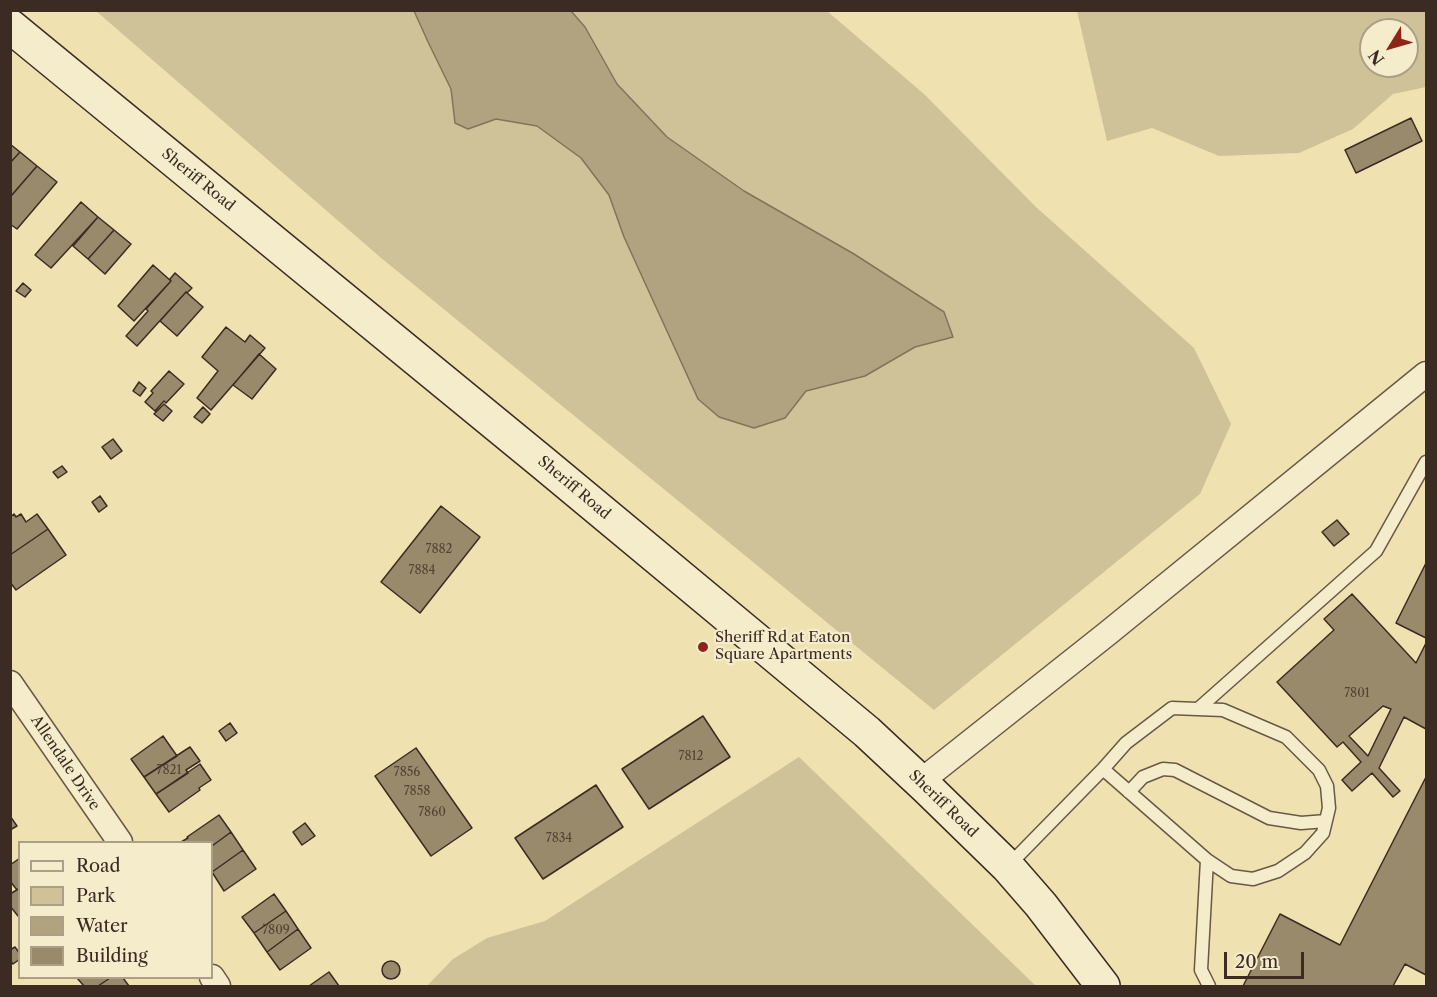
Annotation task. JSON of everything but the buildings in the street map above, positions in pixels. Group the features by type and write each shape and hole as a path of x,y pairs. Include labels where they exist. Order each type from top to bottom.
{"main road":[{"name":"Sheriff Road","path":"10,26 867,732 1007,866 1041,905 1102,987"}],"street":[{"path":"920,782 1426,374"},
{"name":"Allendale Drive","path":"10,683 119,841"}],"lane":[{"path":"1198,709 1376,551 1426,462"},
{"path":"1007,866 1126,743 1172,708 1222,710 1286,737 1319,770 1327,786 1329,808 1323,832 1305,853 1278,871 1252,879 1231,876 1207,860 1103,769"},
{"path":"1129,792 1143,777 1163,769 1175,770 1269,818 1301,824 1326,821"},
{"path":"1207,860 1201,970 1209,987"}],"green space":[{"path":"96,11 827,11 924,94 1036,207 1194,348 1231,424 1200,494 934,710 380,257"},
{"path":"1077,11 1426,11 1426,87 1393,94 1353,129 1299,153 1219,156 1152,128 1107,141"},
{"path":"799,757 1036,986 427,986 453,959 487,938 545,921"}],"water":[{"path":"414,11 571,11 585,27 617,84 667,137 744,191 854,254 944,312 953,337 915,347 865,376 806,391 785,418 754,428 719,417 698,399 624,237 609,195 581,158 537,126 496,119 468,129 455,123 451,89"}],"place":[{"name":"Sheriff Rd at Eaton Square Apartments","path":"703,647"}]}
